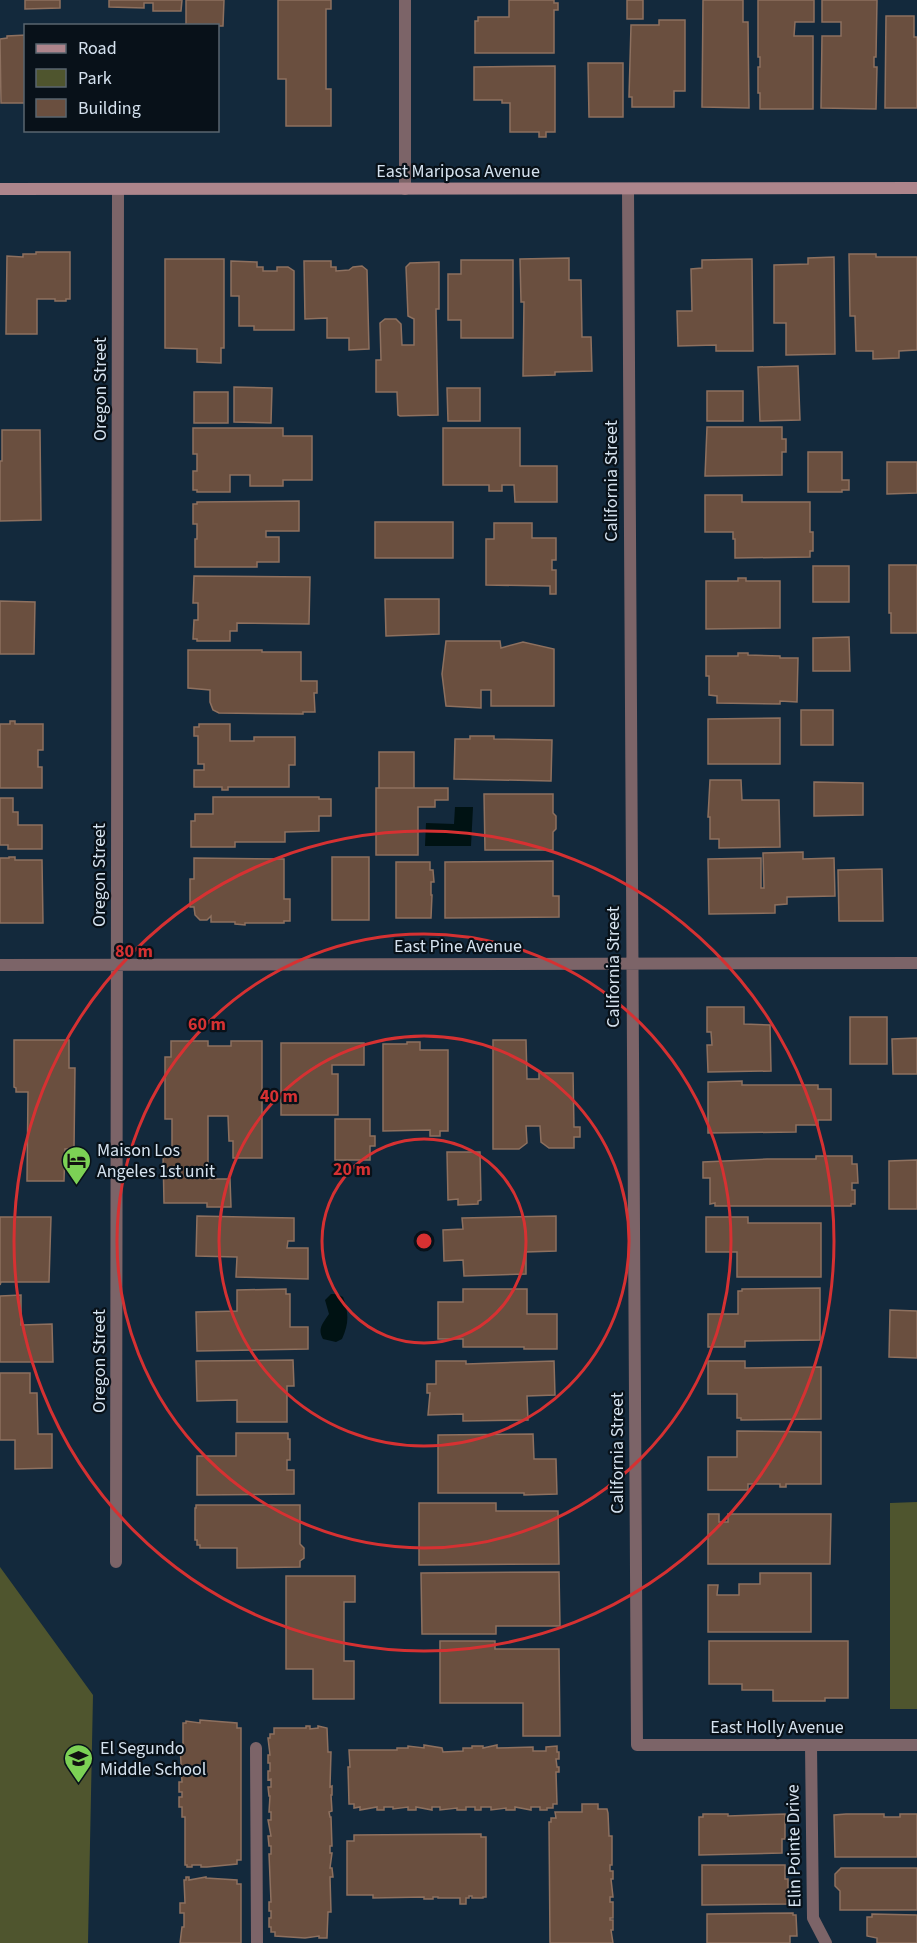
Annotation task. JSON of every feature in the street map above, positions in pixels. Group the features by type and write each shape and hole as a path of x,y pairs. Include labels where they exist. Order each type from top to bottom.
{"street":[{"path":"405,0 405,189"},
{"name":"East Mariposa Avenue","path":"0,189 917,188"},
{"name":"Oregon Street","path":"116,1562 118,189"},
{"name":"California Street","path":"628,189 637,1746"},
{"name":"East Pine Avenue","path":"0,965 917,963"},
{"name":"East Holly Avenue","path":"637,1746 917,1745"},
{"name":"Elin Pointe Drive","path":"811,1746 813,1918 826,1943"},
{"path":"256,1748 257,1943"}],"green space":[{"path":"917,1502 917,1709 890,1709 890,1503"},
{"path":"0,1567 93,1695 88,1943 0,1943"}],"shaded area":[{"path":"455,807 473,807 471,846 425,846 426,823 454,824"},
{"path":"331,1294 343,1297 347,1313 344,1334 342,1339 336,1342 323,1339 321,1332 329,1314 325,1300"}],"building":[{"path":"25,0 60,0 60,8 25,9"},
{"path":"109,0 182,0 181,11 153,11 153,3 144,3 144,8 109,7"},
{"path":"186,0 224,0 223,26 186,24"},
{"path":"278,0 331,0 331,9 326,9 326,89 331,89 331,126 286,126 286,79 278,79"},
{"path":"509,0 554,0 554,3 558,3 558,10 554,10 554,53 475,53 475,21 478,21 478,17 509,17"},
{"path":"627,0 643,0 643,19 627,19"},
{"path":"703,0 743,0 743,22 748,22 749,108 702,107"},
{"path":"758,0 814,0 814,22 795,22 794,36 813,36 813,109 760,109"},
{"path":"822,0 877,0 876,57 874,57 874,67 877,67 876,109 821,108 822,36 841,36 841,22 822,22"},
{"path":"886,16 914,16 914,37 917,37 917,108 885,108"},
{"path":"659,20 685,20 685,91 674,91 674,107 632,107 632,97 629,97 631,25 659,25"},
{"path":"24,35 24,103 1,103 0,39 7,38 7,36"},
{"path":"588,63 623,63 623,117 589,117"},
{"path":"555,66 555,132 546,132 546,137 539,137 539,132 510,132 510,103 502,103 502,100 474,100 474,67"},
{"path":"36,252 70,252 70,299 55,301 55,299 37,299 37,334 6,334 7,256 23,257 23,254 36,254"},
{"path":"849,254 876,254 876,257 917,257 917,350 899,351 899,358 873,359 873,351 856,351 855,316 850,316"},
{"path":"834,257 835,354 786,355 786,323 774,323 774,265 808,264 808,258"},
{"path":"569,258 569,280 581,280 582,337 591,337 592,371 523,376 524,302 521,302 520,259"},
{"path":"165,259 224,259 224,348 221,348 221,363 197,362 197,349 165,348"},
{"path":"752,259 753,351 716,351 716,345 678,346 677,311 692,311 691,269 702,268 702,260"},
{"path":"461,260 513,260 513,338 461,338 461,320 448,320 448,274 461,274"},
{"path":"231,261 257,262 257,267 263,267 263,271 277,271 277,267 288,267 294,271 294,330 254,330 254,326 239,326 239,296 231,296"},
{"path":"304,261 331,261 331,267 336,267 336,271 362,266 367,270 369,349 349,350 349,338 327,338 327,318 305,319"},
{"path":"439,262 439,309 436,309 438,415 400,416 398,415 397,392 376,392 376,360 381,360 380,323 385,319 396,319 401,324 402,345 414,345 414,319 408,316 406,267 410,263"},
{"path":"798,366 800,420 760,421 758,367"},
{"path":"234,387 272,388 271,423 234,422"},
{"path":"447,388 480,388 480,421 448,421"},
{"path":"707,391 743,391 743,421 707,421"},
{"path":"194,392 228,392 228,423 194,423"},
{"path":"707,427 782,427 782,439 786,439 786,452 782,452 782,475 705,476"},
{"path":"193,428 283,428 283,436 312,436 312,480 283,480 283,486 250,486 250,475 230,475 230,492 197,492 193,490 193,471 197,471 197,454 193,454"},
{"path":"443,428 520,428 520,466 557,466 557,502 515,502 514,485 502,485 502,491 489,491 489,485 443,485"},
{"path":"2,430 40,430 41,520 0,521"},
{"path":"808,452 842,452 842,480 849,480 849,490 808,492"},
{"path":"887,462 917,462 917,493 887,494"},
{"path":"705,495 742,495 742,502 810,502 810,532 813,532 813,551 810,551 810,557 735,558 733,532 705,532"},
{"path":"299,501 299,531 266,531 266,537 279,537 279,562 257,562 257,567 195,567 197,524 193,524 193,504 197,502"},
{"path":"375,522 453,522 453,558 375,558"},
{"path":"494,523 532,523 532,538 556,538 556,560 552,560 552,570 556,570 556,594 550,594 550,586 486,585 486,539 494,539"},
{"path":"889,565 917,565 917,633 891,633"},
{"path":"813,566 849,566 849,602 813,602"},
{"path":"194,576 310,577 309,624 237,623 237,631 230,631 230,641 197,641 193,639 194,620 198,620 198,603 193,603"},
{"path":"738,578 746,578 746,581 780,581 780,628 706,629 706,581 738,581"},
{"path":"385,599 439,599 439,634 386,636"},
{"path":"0,601 35,602 34,654 0,654"},
{"path":"849,637 850,671 813,671 813,638"},
{"path":"446,641 500,641 501,648 523,642 554,649 554,706 491,706 491,690 481,690 481,708 446,706 442,674"},
{"path":"188,650 301,652 301,681 317,681 317,693 314,693 315,712 303,712 303,714 219,713 213,710 210,690 188,688"},
{"path":"738,653 798,658 797,702 717,703 717,696 709,695 706,656 738,656"},
{"path":"801,710 833,710 833,745 801,745"},
{"path":"780,718 780,764 708,764 708,719"},
{"path":"10,721 15,721 15,724 43,724 43,750 38,750 38,767 42,767 42,788 0,788 0,724 10,724"},
{"path":"199,724 230,724 230,741 254,741 254,737 295,737 295,765 289,765 289,787 228,787 228,790 222,790 222,787 194,787 194,770 204,770 204,764 198,764 198,736 194,736 194,727 199,727"},
{"path":"470,736 494,736 494,739 552,740 551,781 454,779 455,739 470,739"},
{"path":"379,752 414,752 414,788 379,788"},
{"path":"710,780 741,780 742,800 779,800 780,847 719,848 719,839 710,839 710,817 708,817"},
{"path":"814,782 863,783 863,815 814,816"},
{"path":"376,788 448,788 448,800 435,800 435,807 418,807 418,855 376,855"},
{"path":"484,794 553,794 556,829 553,832 553,850 485,850"},
{"path":"213,797 319,797 319,799 331,799 331,816 319,816 319,831 285,832 285,842 235,842 235,847 191,847 191,821 195,821 195,814 213,814"},
{"path":"0,798 13,798 13,812 18,812 18,825 42,825 42,849 8,849 8,845 0,845"},
{"path":"803,852 803,859 834,858 835,896 787,897 787,904 775,905 775,913 709,914 708,859 761,858 761,888 764,888 763,853"},
{"path":"15,857 15,860 42,860 43,923 0,923 0,858"},
{"path":"332,857 369,857 369,920 332,920"},
{"path":"194,858 284,859 284,899 290,899 290,921 245,923 245,925 235,924 235,922 211,922 211,916 207,920 200,920 195,915 194,907 190,907 190,879 194,879"},
{"path":"553,861 553,896 559,896 559,917 445,918 445,862"},
{"path":"396,862 430,862 434,882 431,882 431,918 396,918"},
{"path":"882,869 883,921 839,921 838,870"},
{"path":"707,1007 744,1007 744,1024 770,1025 771,1071 708,1072 707,1045 712,1045 711,1032 707,1032"},
{"path":"850,1017 887,1017 887,1064 850,1064"},
{"path":"917,1038 917,1074 893,1074 892,1039"},
{"path":"14,1040 69,1040 69,1068 75,1068 74,1149 65,1149 64,1181 27,1181 28,1092 16,1092 14,1087"},
{"path":"493,1040 526,1040 527,1079 539,1079 539,1073 573,1073 574,1127 580,1127 580,1137 574,1137 574,1148 549,1148 541,1142 540,1126 526,1126 527,1143 519,1149 493,1149"},
{"path":"171,1041 208,1041 208,1046 231,1046 231,1041 262,1041 262,1158 233,1158 233,1141 229,1141 228,1116 208,1116 208,1179 230,1179 231,1207 207,1207 207,1203 164,1203 163,1154 172,1154 172,1119 165,1119 165,1057 171,1057"},
{"path":"407,1042 420,1042 420,1050 448,1050 448,1131 440,1131 440,1136 430,1136 430,1130 383,1131 383,1044 407,1044"},
{"path":"281,1043 364,1043 364,1065 332,1065 332,1074 338,1074 338,1115 281,1115"},
{"path":"742,1081 742,1085 818,1085 818,1089 831,1089 831,1120 818,1120 818,1125 796,1125 796,1132 708,1133 708,1082"},
{"path":"335,1119 370,1119 370,1136 375,1136 375,1146 370,1146 370,1160 335,1160"},
{"path":"447,1152 480,1152 481,1200 478,1204 458,1205 458,1199 448,1200"},
{"path":"816,1156 852,1156 852,1164 857,1164 858,1183 852,1183 852,1190 855,1190 855,1204 851,1206 715,1206 715,1203 710,1204 710,1178 703,1178 703,1162 816,1159"},
{"path":"917,1160 917,1209 889,1209 889,1161"},
{"path":"197,1216 294,1218 294,1241 288,1241 287,1248 308,1248 308,1279 236,1277 237,1257 196,1256"},
{"path":"556,1216 556,1251 526,1252 526,1274 464,1276 463,1260 444,1261 443,1230 463,1229 462,1218"},
{"path":"0,1217 51,1217 49,1282 1,1282 0,1285"},
{"path":"706,1217 748,1217 748,1223 821,1223 821,1277 737,1277 737,1252 706,1252"},
{"path":"820,1288 820,1340 745,1341 745,1347 708,1347 708,1314 738,1314 738,1291 742,1289"},
{"path":"286,1289 286,1294 290,1294 290,1327 308,1327 308,1349 197,1351 196,1312 237,1311 237,1290"},
{"path":"463,1289 527,1289 527,1314 557,1314 557,1349 463,1347 463,1339 438,1339 438,1302 463,1302"},
{"path":"21,1295 21,1325 52,1324 53,1362 0,1362 0,1296"},
{"path":"890,1310 917,1311 917,1358 889,1357"},
{"path":"293,1360 294,1386 287,1386 287,1422 237,1422 237,1400 197,1401 196,1361"},
{"path":"436,1361 466,1361 466,1364 554,1361 555,1395 527,1396 528,1420 463,1421 463,1414 428,1415 430,1393 427,1393 427,1384 436,1384"},
{"path":"708,1361 745,1361 745,1368 821,1367 821,1419 741,1420 737,1418 737,1394 708,1394"},
{"path":"0,1373 30,1373 30,1393 37,1393 38,1434 52,1434 52,1468 15,1469 15,1440 0,1440"},
{"path":"737,1431 821,1432 821,1484 786,1484 786,1487 780,1487 780,1484 748,1484 748,1490 708,1490 708,1457 737,1457"},
{"path":"236,1433 288,1433 290,1460 287,1460 287,1470 294,1470 294,1494 197,1495 197,1456 236,1456"},
{"path":"533,1434 534,1459 556,1459 557,1494 438,1493 438,1435"},
{"path":"419,1503 496,1503 496,1511 558,1511 559,1564 419,1565"},
{"path":"196,1505 300,1505 300,1544 304,1548 304,1558 300,1561 300,1567 237,1568 237,1548 200,1548 195,1540"},
{"path":"708,1514 719,1514 719,1522 728,1522 728,1514 831,1514 830,1564 708,1564"},
{"path":"559,1572 560,1626 496,1626 496,1634 422,1634 421,1573"},
{"path":"760,1573 811,1573 811,1632 708,1632 708,1585 718,1585 717,1595 739,1595 739,1584 760,1584"},
{"path":"286,1576 355,1576 355,1602 344,1602 344,1661 354,1661 354,1699 313,1699 313,1669 286,1669"},
{"path":"440,1641 495,1641 495,1649 559,1649 560,1736 523,1736 523,1703 440,1703"},
{"path":"709,1641 848,1641 848,1698 825,1698 825,1701 773,1701 773,1690 742,1690 742,1684 709,1684"},
{"path":"200,1720 237,1723 237,1728 241,1728 241,1860 237,1860 237,1864 207,1867 192,1865 192,1867 187,1867 185,1865 185,1817 182,1817 182,1807 179,1807 179,1797 182,1797 182,1792 179,1792 179,1782 182,1782 180,1746 183,1746 183,1723 186,1721 200,1723"},
{"path":"310,1726 310,1729 318,1728 318,1726 327,1728 328,1752 331,1752 332,1811 329,1812 332,1846 330,1846 330,1853 332,1853 330,1868 332,1868 333,1877 330,1877 331,1912 328,1912 327,1938 275,1936 275,1932 271,1932 271,1927 269,1927 271,1911 269,1911 269,1902 271,1902 269,1854 271,1854 271,1846 269,1846 268,1836 271,1836 268,1820 271,1820 271,1812 269,1812 268,1787 271,1787 271,1779 268,1780 270,1763 268,1763 268,1755 270,1755 268,1738 270,1734 274,1734 274,1728 306,1728"},
{"path":"424,1745 442,1748 443,1752 463,1751 463,1748 472,1748 472,1746 483,1746 483,1748 497,1745 497,1748 533,1747 533,1751 546,1751 546,1747 557,1746 559,1759 556,1759 559,1772 556,1772 557,1804 553,1804 553,1808 547,1808 547,1810 540,1810 540,1807 531,1807 531,1810 515,1807 515,1810 506,1810 506,1808 491,1810 491,1807 481,1807 481,1810 475,1810 475,1807 466,1807 466,1810 457,1810 457,1808 440,1810 440,1807 432,1807 432,1810 416,1807 416,1810 408,1810 408,1807 393,1809 393,1807 384,1807 384,1810 377,1810 377,1807 360,1810 360,1807 354,1808 354,1804 349,1804 349,1750 397,1750 397,1748 408,1748 408,1746 424,1748"},
{"path":"582,1804 598,1804 598,1809 607,1809 608,1813 609,1836 612,1836 610,1871 613,1871 613,1879 611,1879 613,1897 610,1897 610,1902 613,1902 613,1918 610,1920 613,1920 613,1930 611,1930 613,1943 550,1943 549,1822 551,1818 556,1818 555,1812 582,1812"},
{"path":"703,1814 728,1814 728,1816 785,1814 785,1839 782,1839 782,1853 699,1855 699,1817 703,1817"},
{"path":"884,1814 884,1817 900,1817 900,1814 917,1814 917,1857 835,1857 834,1815"},
{"path":"481,1834 481,1837 486,1837 486,1897 472,1898 469,1896 466,1898 466,1904 460,1904 460,1898 373,1898 373,1895 347,1895 347,1841 354,1841 354,1835"},
{"path":"702,1865 785,1865 785,1879 788,1879 788,1904 702,1905"},
{"path":"841,1868 917,1868 917,1910 840,1910 840,1891 835,1886 835,1874"},
{"path":"189,1877 189,1880 206,1877 237,1880 237,1884 241,1884 241,1943 180,1943 182,1927 184,1927 184,1913 180,1913 180,1903 185,1903 184,1880"},
{"path":"793,1913 796,1915 797,1936 790,1936 790,1943 707,1943 707,1914"},
{"path":"872,1914 917,1915 917,1943 877,1943 877,1938 867,1936 867,1917 872,1917"}],"place":[{"name":"Maison Los Angeles 1st unit","path":"76,1186"},
{"name":"El Segundo Middle School","path":"79,1784"}]}
